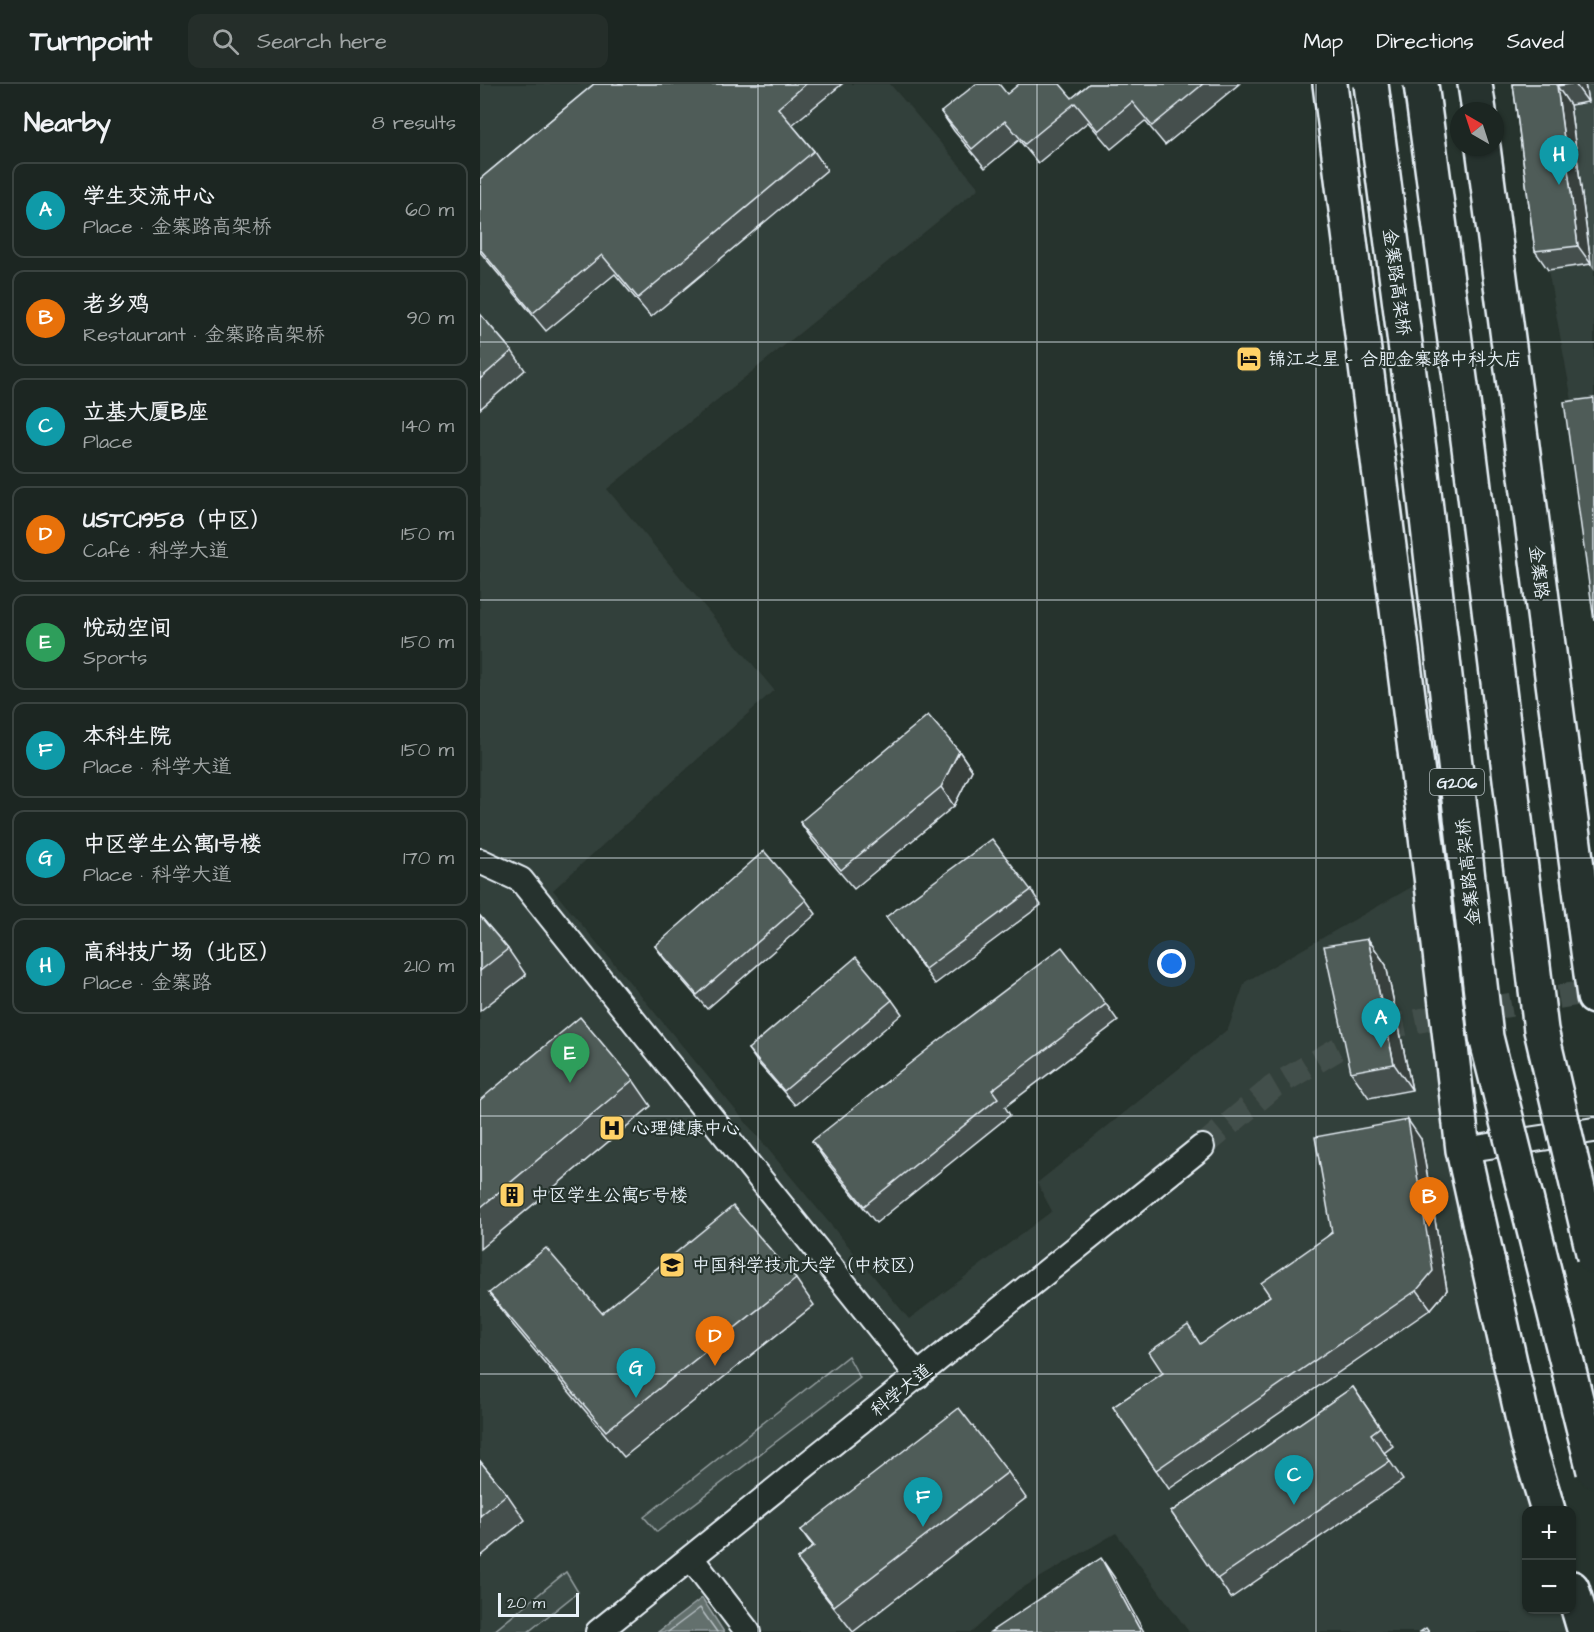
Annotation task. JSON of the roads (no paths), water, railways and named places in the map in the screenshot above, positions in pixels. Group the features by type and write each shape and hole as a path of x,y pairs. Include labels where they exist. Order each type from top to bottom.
{"highway":[{"path":"1330,84 1431,876 1462,1150 1528,1443 1547,1506"},
{"name":"金寨路高架桥","path":"1371,84 1421,465 1486,1037 1594,1471"},
{"path":"1421,84 1469,447 1541,1030 1594,1257"},
{"path":"1475,84 1478,102"},
{"name":"金寨路","path":"1485,156 1594,997"},
{"path":"1576,1603 1584,1632"}],"street":[{"path":"480,861 521,880 918,1376"},
{"path":"1462,1150 1594,1130"},
{"name":"科学大道","path":"598,1632 1202,1147"},
{"path":"691,1558 748,1632"}],"water":[{"path":"702,1598 724,1632 658,1632"}],"tunnel":[{"path":"1202,1147 1273,1087 1336,1050 1380,1029 1437,1017 1594,991"}],"place":[{"name":"高科技广场（北区）","path":"1559,185"},
{"name":"锦江之星 - 合肥金寨路中科大店","path":"1249,359"},
{"name":"学生交流中心","path":"1381,1048"},
{"name":"悦动空间","path":"570,1083"},
{"name":"心理健康中心","path":"612,1128"},
{"name":"中区学生公寓5号楼","path":"512,1195"},
{"name":"老乡鸡","path":"1429,1227"},
{"name":"中国科学技术大学（中校区）","path":"672,1265"},
{"name":"USTC1958（中区）","path":"715,1366"},
{"name":"中区学生公寓1号楼","path":"636,1398"},
{"name":"立基大厦B座","path":"1294,1505"},
{"name":"本科生院","path":"923,1527"}]}
